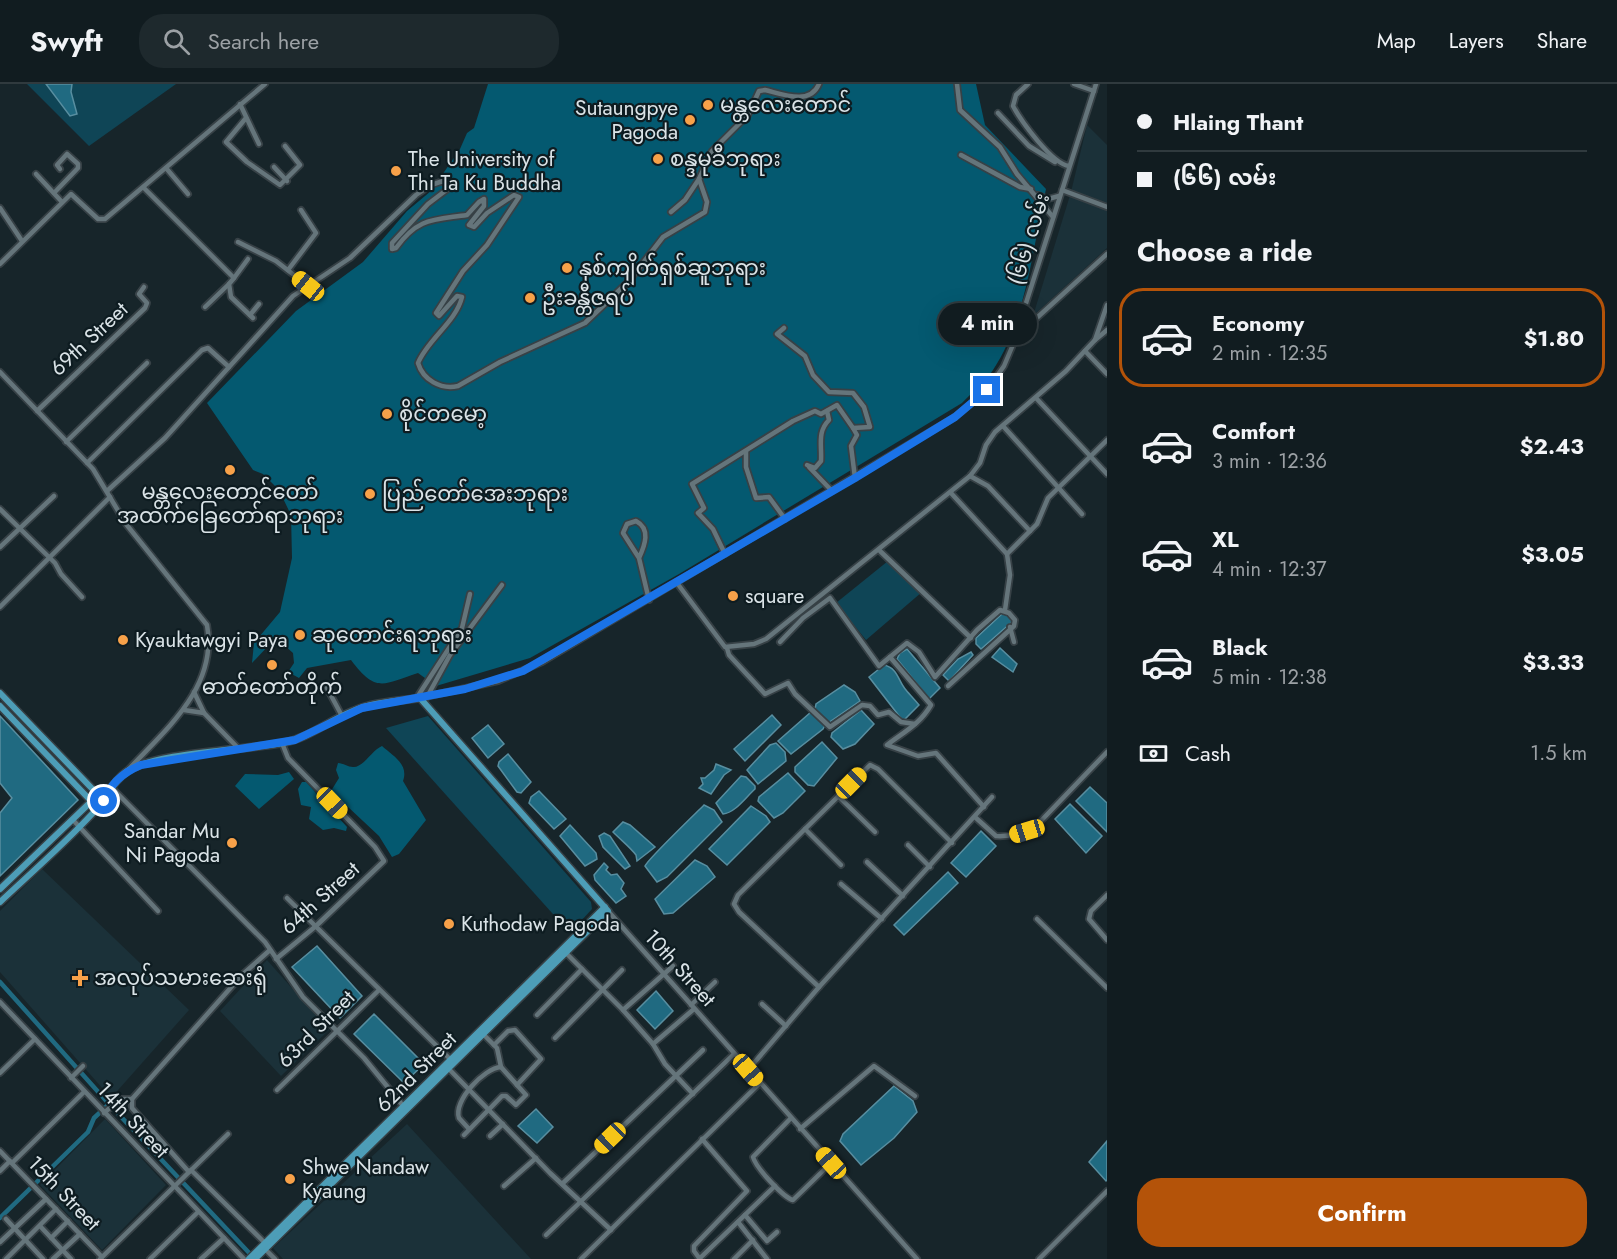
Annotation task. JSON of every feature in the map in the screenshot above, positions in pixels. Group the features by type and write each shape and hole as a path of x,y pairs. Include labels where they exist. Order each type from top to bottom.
{"main road":[{"path":"0,693 104,801"},
{"name":"(၆၆) လမ်း","path":"0,889 97,795 109,789 126,772 154,761 282,743 312,734 342,716 362,708 421,698"},
{"name":"10th Street","path":"421,698 607,909"},
{"path":"0,706 98,808"},
{"name":"(၆၆) လမ်း","path":"0,902 80,827 104,801 109,789"},
{"name":"62nd Street","path":"255,1259 263,1248 607,909"},
{"name":"62nd Street","path":"517,997 566,953 578,937"},
{"name":"62nd Street","path":"247,1259 263,1248"}],"street":[{"path":"0,264 71,194 101,220 144,188 265,84"},
{"path":"671,212 680,206 699,179 712,151 746,118 759,91 765,90 802,98 813,93 819,84"},
{"path":"951,84 957,93"},
{"path":"957,84 960,110 1000,147 1053,217"},
{"path":"1028,84 1016,95 1013,106 1021,120 1057,162"},
{"path":"1074,84 1094,91"},
{"name":"(၆၆) လမ်း","path":"421,698 512,676 649,600 855,478 955,417 979,399 1004,366 1016,336 1096,84"},
{"path":"240,104 259,144"},
{"path":"998,113 1029,146 1069,166"},
{"path":"246,118 226,139 227,144 280,185 287,181 300,165 285,146"},
{"path":"54,193 78,168 78,164 67,154 57,165 60,169"},
{"path":"961,155 1020,187 1031,189"},
{"path":"274,167 287,181"},
{"path":"166,168 188,194"},
{"path":"36,174 62,202"},
{"path":"107,491 165,438 293,296 350,258 416,195 431,185 444,181 448,184 449,189 428,204 405,227 392,243 392,249 396,248 418,227 441,216 467,215 481,200 484,200 485,204 470,220 469,225 473,227 487,213 514,195 519,198 487,245 458,279 436,313 439,316 458,296 462,297 449,320 426,348 418,363 426,377 445,387 458,386 594,316 629,281 663,237 705,212 707,204 699,179"},
{"path":"144,188 234,278"},
{"path":"1062,190 1107,207"},
{"path":"1036,194 1048,199 1059,196"},
{"path":"0,208 22,241"},
{"path":"288,270 313,240 316,233 301,210"},
{"path":"238,242 288,270 308,286"},
{"path":"1016,336 1107,254"},
{"path":"205,307 229,284 248,259"},
{"path":"229,284 231,297 251,316 259,304"},
{"name":"69th Street","path":"37,411 143,311 147,304 139,294 144,287"},
{"path":"1095,340 1107,305"},
{"path":"784,328 777,334 805,356 813,375 829,392 853,393 864,407 870,427 853,429"},
{"path":"728,648 754,644 766,639 951,493 970,476 985,454 990,437 1036,398 1107,330"},
{"path":"87,463 202,350 208,348 229,367"},
{"path":"1085,351 1107,374"},
{"path":"66,442 147,363"},
{"path":"0,372 87,463 107,491 130,531 207,625 207,669 184,710 126,772"},
{"path":"1036,398 1107,474"},
{"path":"725,554 713,529 698,513 704,508 692,484 793,421 815,411 821,414 837,405 857,435 851,446 855,478"},
{"path":"827,411 830,420 823,427 820,439 821,461 815,468 807,465 832,491"},
{"path":"1003,426 1082,514"},
{"path":"1007,554 1040,518 1048,498 1107,440"},
{"path":"746,451 746,467 756,498 769,497 785,519"},
{"path":"970,476 988,486 1030,531"},
{"path":"951,493 1007,554 1010,575 1005,610"},
{"path":"0,547 54,496"},
{"path":"0,607 110,497"},
{"path":"0,509 50,558 82,597"},
{"path":"639,558 646,535 643,526 636,521 627,524 623,529 639,558 649,600"},
{"path":"880,550 971,638"},
{"path":"677,583 728,648 729,655 765,694 788,683 795,694 830,728 862,705 870,706 878,715 889,712 901,722 915,724"},
{"path":"421,698 502,585"},
{"path":"421,698 462,628 470,594"},
{"path":"780,642 803,618 830,598 879,666 907,643 919,652 935,677 998,612 1005,610"},
{"path":"948,686 1010,627 1014,626 1015,620 1005,610"},
{"path":"1010,627 1014,642"},
{"path":"890,657 931,705 909,731 887,745 918,756 936,753 984,807"},
{"path":"327,688 342,716"},
{"path":"194,692 204,713 239,749"},
{"path":"184,710 204,713"},
{"name":"64th Street","path":"276,959 316,926 384,861 375,847 288,758 282,743"},
{"path":"976,818 996,836 1027,831 1037,825 1107,752"},
{"path":"819,987 734,904 738,895 872,765 952,843"},
{"path":"109,789 270,950 289,979 336,1033 364,1058 406,1108"},
{"path":"838,796 875,832"},
{"path":"748,1070 819,987 976,818 992,797"},
{"path":"73,820 158,910"},
{"path":"805,829 841,865"},
{"path":"908,845 930,867"},
{"path":"867,862 903,896"},
{"path":"840,884 882,919"},
{"path":"1107,895 1091,911 1089,919 1107,940"},
{"path":"287,898 536,1158 611,1230"},
{"name":"10th Street","path":"607,909 917,1259"},
{"path":"1037,919 1107,988"},
{"name":"64th Street","path":"132,1099 242,975 270,950"},
{"path":"566,953 623,1010 653,1044 663,1061 693,1094"},
{"path":"623,1010 674,966"},
{"path":"537,1016 582,969"},
{"path":"555,1038 622,970"},
{"path":"653,1044 693,1007 715,982"},
{"name":"63rd Street","path":"277,1090 378,991"},
{"name":"14th Street","path":"0,1002 73,1076 84,1092 198,1212 247,1259"},
{"path":"762,1004 786,1026"},
{"path":"494,1045 508,1032 515,1030 541,1059 518,1085"},
{"path":"464,1135 505,1095 516,1105 526,1095 501,1067 494,1045 482,1033"},
{"path":"0,1073 35,1039"},
{"path":"562,1184 703,1050"},
{"path":"546,1235 734,1054"},
{"path":"800,1128 874,1066 915,1096"},
{"path":"73,1076 82,1067"},
{"path":"469,1129 457,1113 470,1090 491,1070 501,1067"},
{"path":"581,1259 760,1083"},
{"path":"0,1171 84,1092"},
{"path":"103,1110 125,1097 132,1099 132,1108 188,1173 275,1259"},
{"path":"791,1118 753,1157 775,1186 787,1198 793,1200 831,1163"},
{"path":"490,1136 503,1124"},
{"path":"102,1258 228,1134"},
{"path":"702,1139 747,1191 694,1246 693,1251 700,1259 775,1186"},
{"name":"15th Street","path":"0,1151 102,1258"},
{"path":"504,1186 536,1158"},
{"path":"1039,1259 1107,1191"},
{"path":"0,1242 46,1198"},
{"path":"10,1258 57,1209"},
{"path":"150,1259 198,1212"},
{"path":"745,1215 766,1240 777,1232"},
{"path":"6,1219 42,1259"},
{"path":"51,1238 68,1221"},
{"path":"738,1222 767,1259"},
{"path":"40,1226 71,1259"},
{"path":"53,1259 80,1234"},
{"path":"201,1259 224,1238"},
{"path":"734,1259 753,1240"}],"shaded area":[{"path":"27,84 176,84 89,146"},
{"path":"46,84 72,84 71,92 77,114 70,116"},
{"path":"488,84 976,84 985,125 1046,189 1027,282 1013,329 993,370 962,403 679,574 530,658 436,686 418,673 388,683 374,682 367,678 351,660 307,668 299,678 288,672 294,663 293,653 284,645 270,644 252,663 254,643 280,612 292,558 291,515 279,490 263,474 253,470 207,403 296,311 363,262 407,211 431,191 460,149 467,133 474,128"},
{"path":"1087,125 1107,145 1107,248 1033,316 1071,192"},
{"path":"888,561 922,592 866,640 836,603"},
{"path":"1003,613 1008,614 1012,622 981,649 976,644 976,638"},
{"path":"1000,648 1017,664 1013,672 992,657"},
{"path":"907,649 940,688 929,699 897,659 900,653"},
{"path":"971,652 973,655 949,681 943,675 958,659"},
{"path":"884,665 895,672 919,705 903,721 869,677"},
{"path":"844,685 855,692 860,701 828,723 815,709 816,704"},
{"path":"861,710 874,724 855,744 843,749 831,737 832,733"},
{"path":"811,712 825,725 791,754 778,741"},
{"path":"772,715 781,725 745,761 734,749"},
{"path":"0,716 78,800 0,876 0,813 12,798 0,783"},
{"path":"428,716 591,902 592,909 570,933 386,728"},
{"path":"488,725 504,744 488,758 472,738"},
{"path":"822,742 837,758 814,786 808,785 795,772 795,767"},
{"path":"776,743 785,752 786,761 758,784 747,770 770,745"},
{"path":"382,746 402,765 403,781 426,820 399,854 392,857 379,836 331,791 339,778 336,770 338,763 357,767"},
{"path":"508,754 531,782 521,793 517,792 498,766"},
{"path":"716,764 731,770 724,775 711,794 699,788 703,784 701,778 705,778 714,770"},
{"path":"289,772 294,779 259,809 235,786 245,774 278,775"},
{"path":"788,773 805,791 783,813 774,818 758,801 759,797"},
{"path":"741,776 746,777 755,789 736,808 723,814 716,803"},
{"path":"302,782 306,782 347,827 346,831 334,828 323,830 309,819 311,807 301,805 298,789"},
{"path":"1090,787 1107,803 1107,832 1076,801"},
{"path":"539,791 566,819 554,829 529,803 531,797"},
{"path":"1070,804 1102,836 1086,853 1055,819"},
{"path":"704,805 714,810 722,822 667,877 657,882 645,866"},
{"path":"751,806 766,816 770,822 727,865 709,849"},
{"path":"623,822 630,825 655,847 637,861 634,852 613,832"},
{"path":"570,825 596,853 597,859 585,866 560,836"},
{"path":"981,831 996,846 966,877 951,863"},
{"path":"604,833 610,836 630,866 625,869 603,847 599,836"},
{"path":"695,860 707,866 715,877 673,913 664,914 655,899"},
{"path":"604,863 611,875 617,874 624,883 621,889 626,896 616,903 595,880 594,875"},
{"name":"အလုပ်သမားဆေးရုံ","path":"42,869 189,1010 111,1098 0,972 0,911"},
{"path":"948,872 958,883 904,935 894,925"},
{"path":"317,946 362,996 340,1018 292,967"},
{"path":"267,960 329,1030 281,1076 220,1011"},
{"path":"656,991 673,1011 655,1029 637,1010"},
{"path":"374,1014 424,1064 404,1083 354,1034"},
{"path":"894,1086 913,1101 917,1112 894,1138 861,1165 840,1141 843,1134"},
{"path":"536,1109 553,1127 537,1143 518,1126"},
{"path":"105,1119 166,1185 102,1250 40,1185"},
{"path":"407,1124 531,1259 283,1259 273,1248"},
{"path":"1107,1141 1107,1180 1106,1181 1089,1162"}],"waterway":[{"path":"0,982 109,1104 253,1257"},
{"path":"0,1218 88,1132 94,1118 109,1104"}],"place":[{"name":"မန္တလေးတောင်","path":"708,105"},
{"name":"Sutaungpye Pagoda","path":"690,120"},
{"name":"စန္ဒမုခီဘုရား","path":"658,159"},
{"name":"The University of Thi Ta Ku Buddha","path":"396,171"},
{"name":"နှစ်ကျိတ်ရှစ်ဆူဘုရား","path":"567,268"},
{"name":"ဦးခန္တီဇရပ်","path":"530,298"},
{"name":"စိုင်တမော့","path":"387,414"},
{"name":"မန္တ‌လေးတောင်တော် အထက်ခြေတော်ရာဘုရား‌","path":"230,470"},
{"name":"ပြည်တော်အေးဘုရား","path":"370,494"},
{"name":"square","path":"733,596"},
{"name":"ဆုတောင်းရဘုရား","path":"300,635"},
{"name":"Kyauktawgyi Paya","path":"123,640"},
{"name":"ဓာတ်တော်တိုက်","path":"272,665"},
{"name":"Sandar Mu Ni Pagoda","path":"232,843"},
{"name":"Kuthodaw Pagoda","path":"449,924"},
{"name":"အလုပ်သမားဆေးရုံ","path":"80,978"},
{"name":"Shwe Nandaw Kyaung","path":"290,1179"}],"route":[{"path":"104,801 108,790 126,772 141,765 154,761 295,740 312,734 353,710 465,689 498,681 523,671 563,650 855,478 955,417 987,390"}]}
